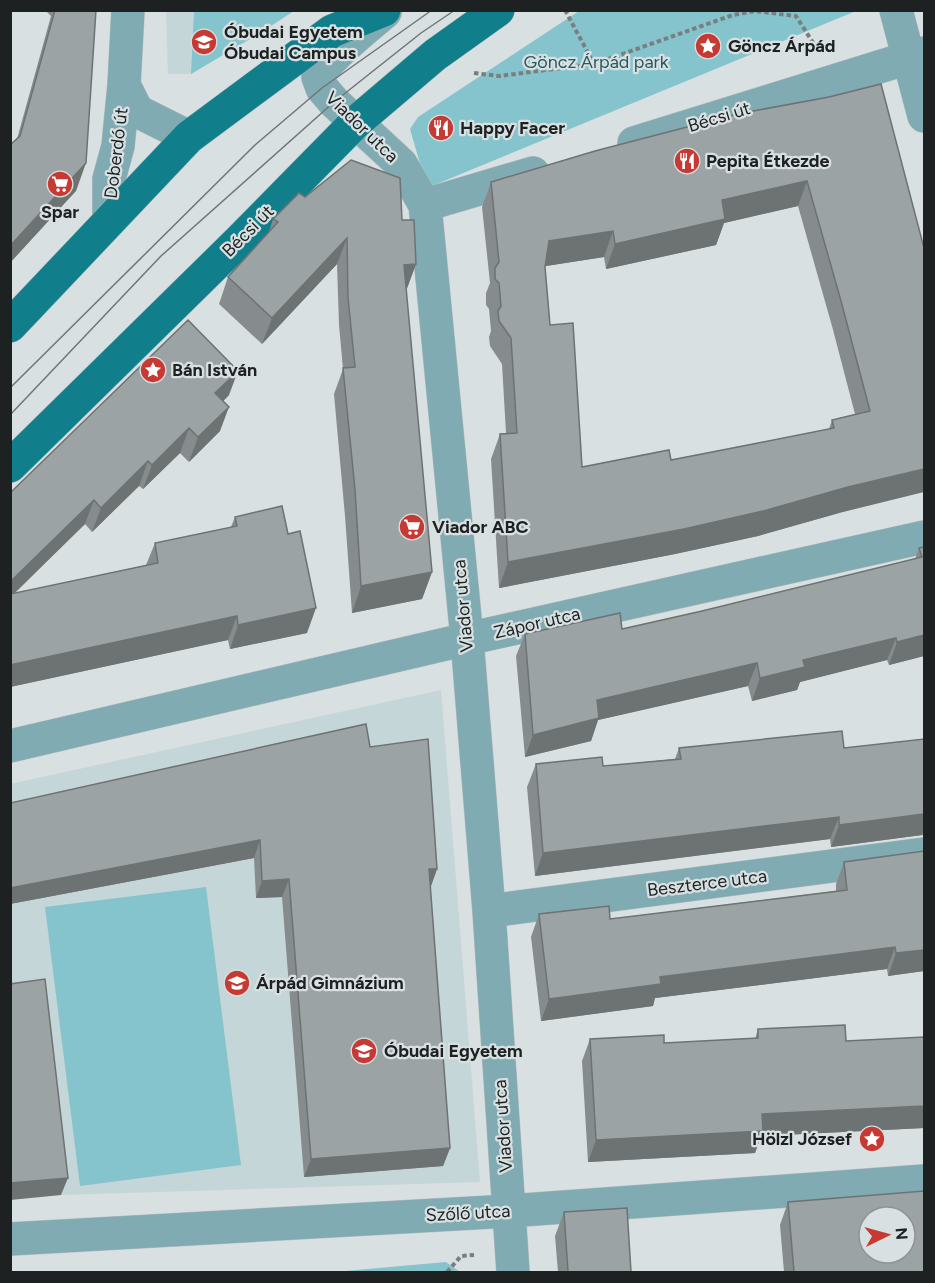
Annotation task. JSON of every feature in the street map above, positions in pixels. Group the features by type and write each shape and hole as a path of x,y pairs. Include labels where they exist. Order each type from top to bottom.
{"main road":[{"path":"10,326 189,137 332,31 385,10"},
{"name":"Bécsi út","path":"10,466 231,249 355,123 435,55 498,10"}],"street":[{"name":"Doberdó út","path":"109,221 109,178 117,146 124,86 128,10"},
{"name":"Viador utca","path":"385,10 340,51 320,71 318,77 322,88 355,123 401,164 425,205 467,639 489,911 513,1272"},
{"path":"896,10 917,56 924,116"},
{"name":"Bécsi út","path":"602,152 917,56"},
{"name":"Doberdó út","path":"124,86 137,111 189,137"},
{"path":"425,205 557,166"},
{"name":"Zápor utca","path":"10,746 467,639 924,537"},
{"name":"Beszterce utca","path":"489,911 924,854"},
{"name":"Szőlő utca","path":"10,1239 509,1211 924,1181"}],"path":[{"path":"565,10 594,64"},
{"path":"792,10 837,81"},
{"path":"470,73 499,76 594,64 733,15 756,11 796,16"}],"shaded area":[{"name":"Óbudai Egyetem Óbudai Campus","path":"166,11 292,11 191,74 168,74"},
{"name":"Árpád Gimnázium","path":"441,690 480,1182 61,1195 11,1200 10,784"}],"green space":[{"name":"Óbudai Egyetem Óbudai Campus","path":"194,10 294,11 191,74"},
{"name":"Göncz Árpád park","path":"579,11 856,11 427,188 410,129 418,117"},
{"path":"206,887 241,1165 80,1186 45,907"},
{"path":"446,1262 460,1272 334,1272"}],"building":[{"path":"55,10 96,10 86,163 10,246 10,145 20,136"},
{"path":"881,84 924,248 924,469 684,529 508,562 500,434 517,433 511,338 499,321 498,311 501,306 495,268 499,262 491,182 595,151 737,114 829,97","holes":["807,181 870,411 832,420 834,428 671,460 669,450 582,467 573,323 550,325 545,267 549,241 613,231 615,244 725,219 722,200"]},
{"path":"351,160 400,178 402,220 414,220 416,264 404,265 432,572 361,586 355,490 343,368 355,367 348,298 347,238 272,318 228,277 278,222 273,219 299,193 305,197"},
{"path":"188,320 238,371 215,393 229,407 198,437 189,428 152,465 148,461 101,508 94,500 10,582 10,493"},
{"path":"282,506 288,534 300,531 316,608 238,625 237,616 10,665 10,594 158,563 155,543 237,526 235,517"},
{"path":"924,547 924,635 897,642 896,638 803,660 805,667 760,678 757,663 597,700 599,718 533,735 525,634 620,613 622,629 922,557 919,548"},
{"path":"366,724 370,747 428,739 437,869 429,869 450,1148 311,1159 289,879 262,881 260,840 10,888 10,803"},
{"path":"842,731 844,748 924,739 924,814 839,825 839,817 543,853 536,764 602,757 603,766 681,759 679,748"},
{"path":"924,851 924,950 896,953 895,947 660,977 661,984 549,999 539,914 609,906 610,919 847,890 844,862"},
{"path":"45,979 68,1178 10,1183 10,984"},
{"path":"845,1025 846,1041 924,1037 924,1106 762,1114 763,1131 596,1140 590,1039 664,1035 664,1043 758,1038 758,1029"},
{"path":"924,1191 924,1272 794,1272 788,1202"},
{"path":"627,1208 631,1272 568,1272 564,1212"}],"tram line":[{"path":"10,388 255,145 322,88 432,10"},
{"path":"10,415 161,256 334,102 421,33 455,10"}],"place":[{"name":"Óbudai Egyetem Óbudai Campus","path":"204,42"},
{"name":"Göncz Árpád","path":"708,46"},
{"name":"Happy Facer","path":"441,128"},
{"name":"Pepita Étkezde","path":"687,161"},
{"name":"Spar","path":"60,184"},
{"name":"Bán István","path":"153,370"},
{"name":"Viador ABC","path":"412,527"},
{"name":"Árpád Gimnázium","path":"237,983"},
{"name":"Óbudai Egyetem","path":"364,1051"},
{"name":"Hölzl József","path":"872,1139"}]}
